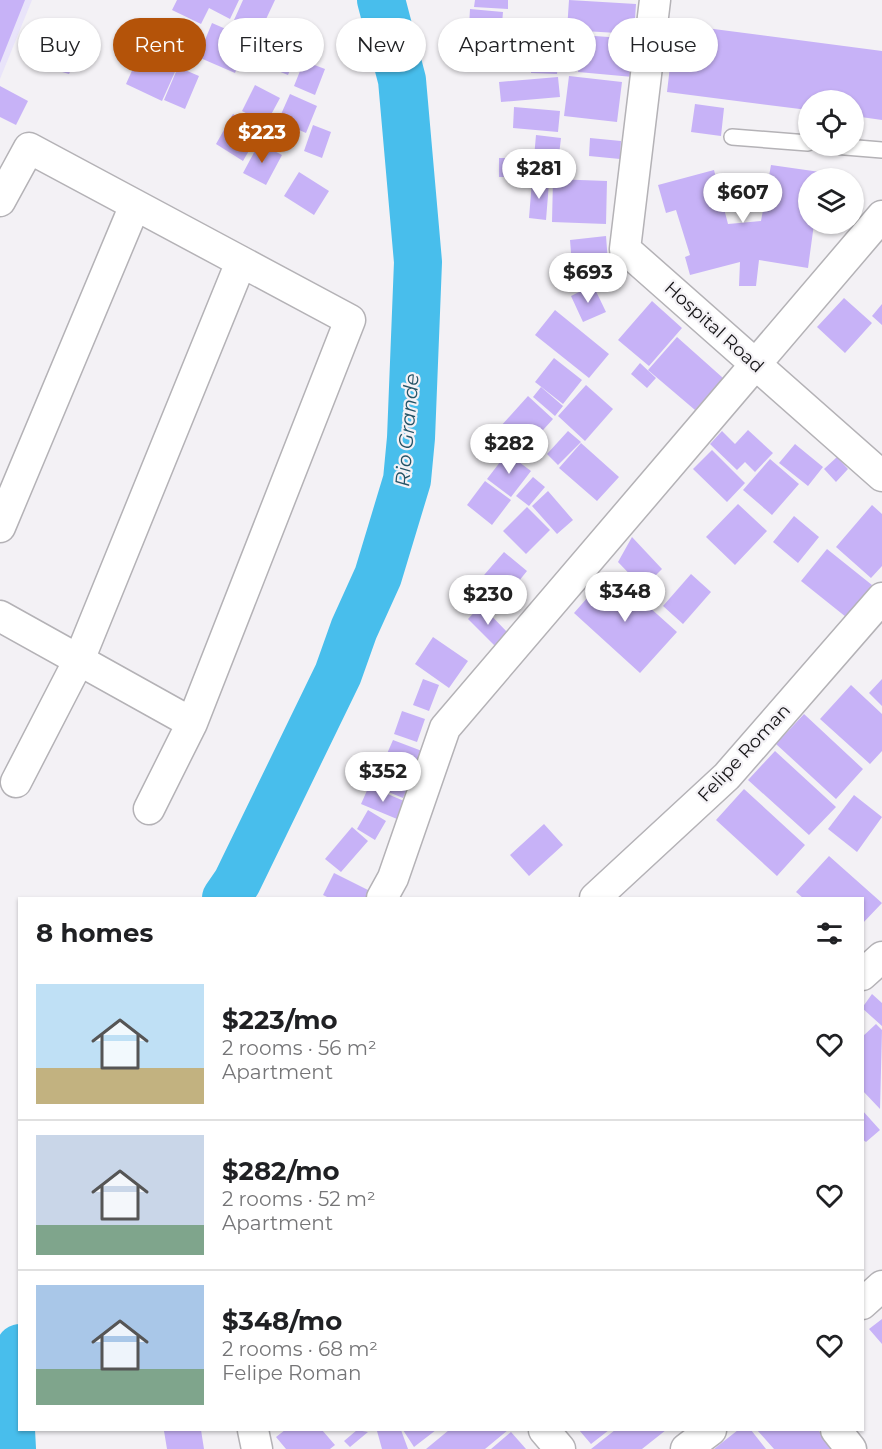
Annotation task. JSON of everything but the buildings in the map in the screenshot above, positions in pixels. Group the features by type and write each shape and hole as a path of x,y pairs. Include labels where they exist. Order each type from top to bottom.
{"street":[{"name":"Hospital Road","path":"655,0 625,249 882,476"},
{"path":"0,201 29,148 350,320 192,723 150,809"},
{"path":"0,527 8,484 135,205"},
{"path":"395,892 445,728 882,216"},
{"path":"16,782 79,660 241,262"},
{"name":"Felipe Roman","path":"596,897 727,776 882,598"},
{"path":"0,616 192,723"},
{"path":"864,973 882,957"},
{"path":"864,1302 882,1286"},
{"path":"253,1431 257,1449"},
{"path":"545,1431 560,1449"},
{"path":"686,1449 710,1431"},
{"path":"837,1431 851,1449"}],"lane":[{"path":"732,136 798,142"},
{"path":"864,149 882,150"}],"shaded area":[{"path":"0,0 32,0 25,18 18,18 18,35 0,79"}],"waterway":[{"name":"Rio Grande","path":"227,897 237,882 338,674 354,629 378,576 407,480 411,438 418,262 402,80 381,0"},
{"name":"Rio Grande","path":"12,1449 11,1430 18,1366"}]}
